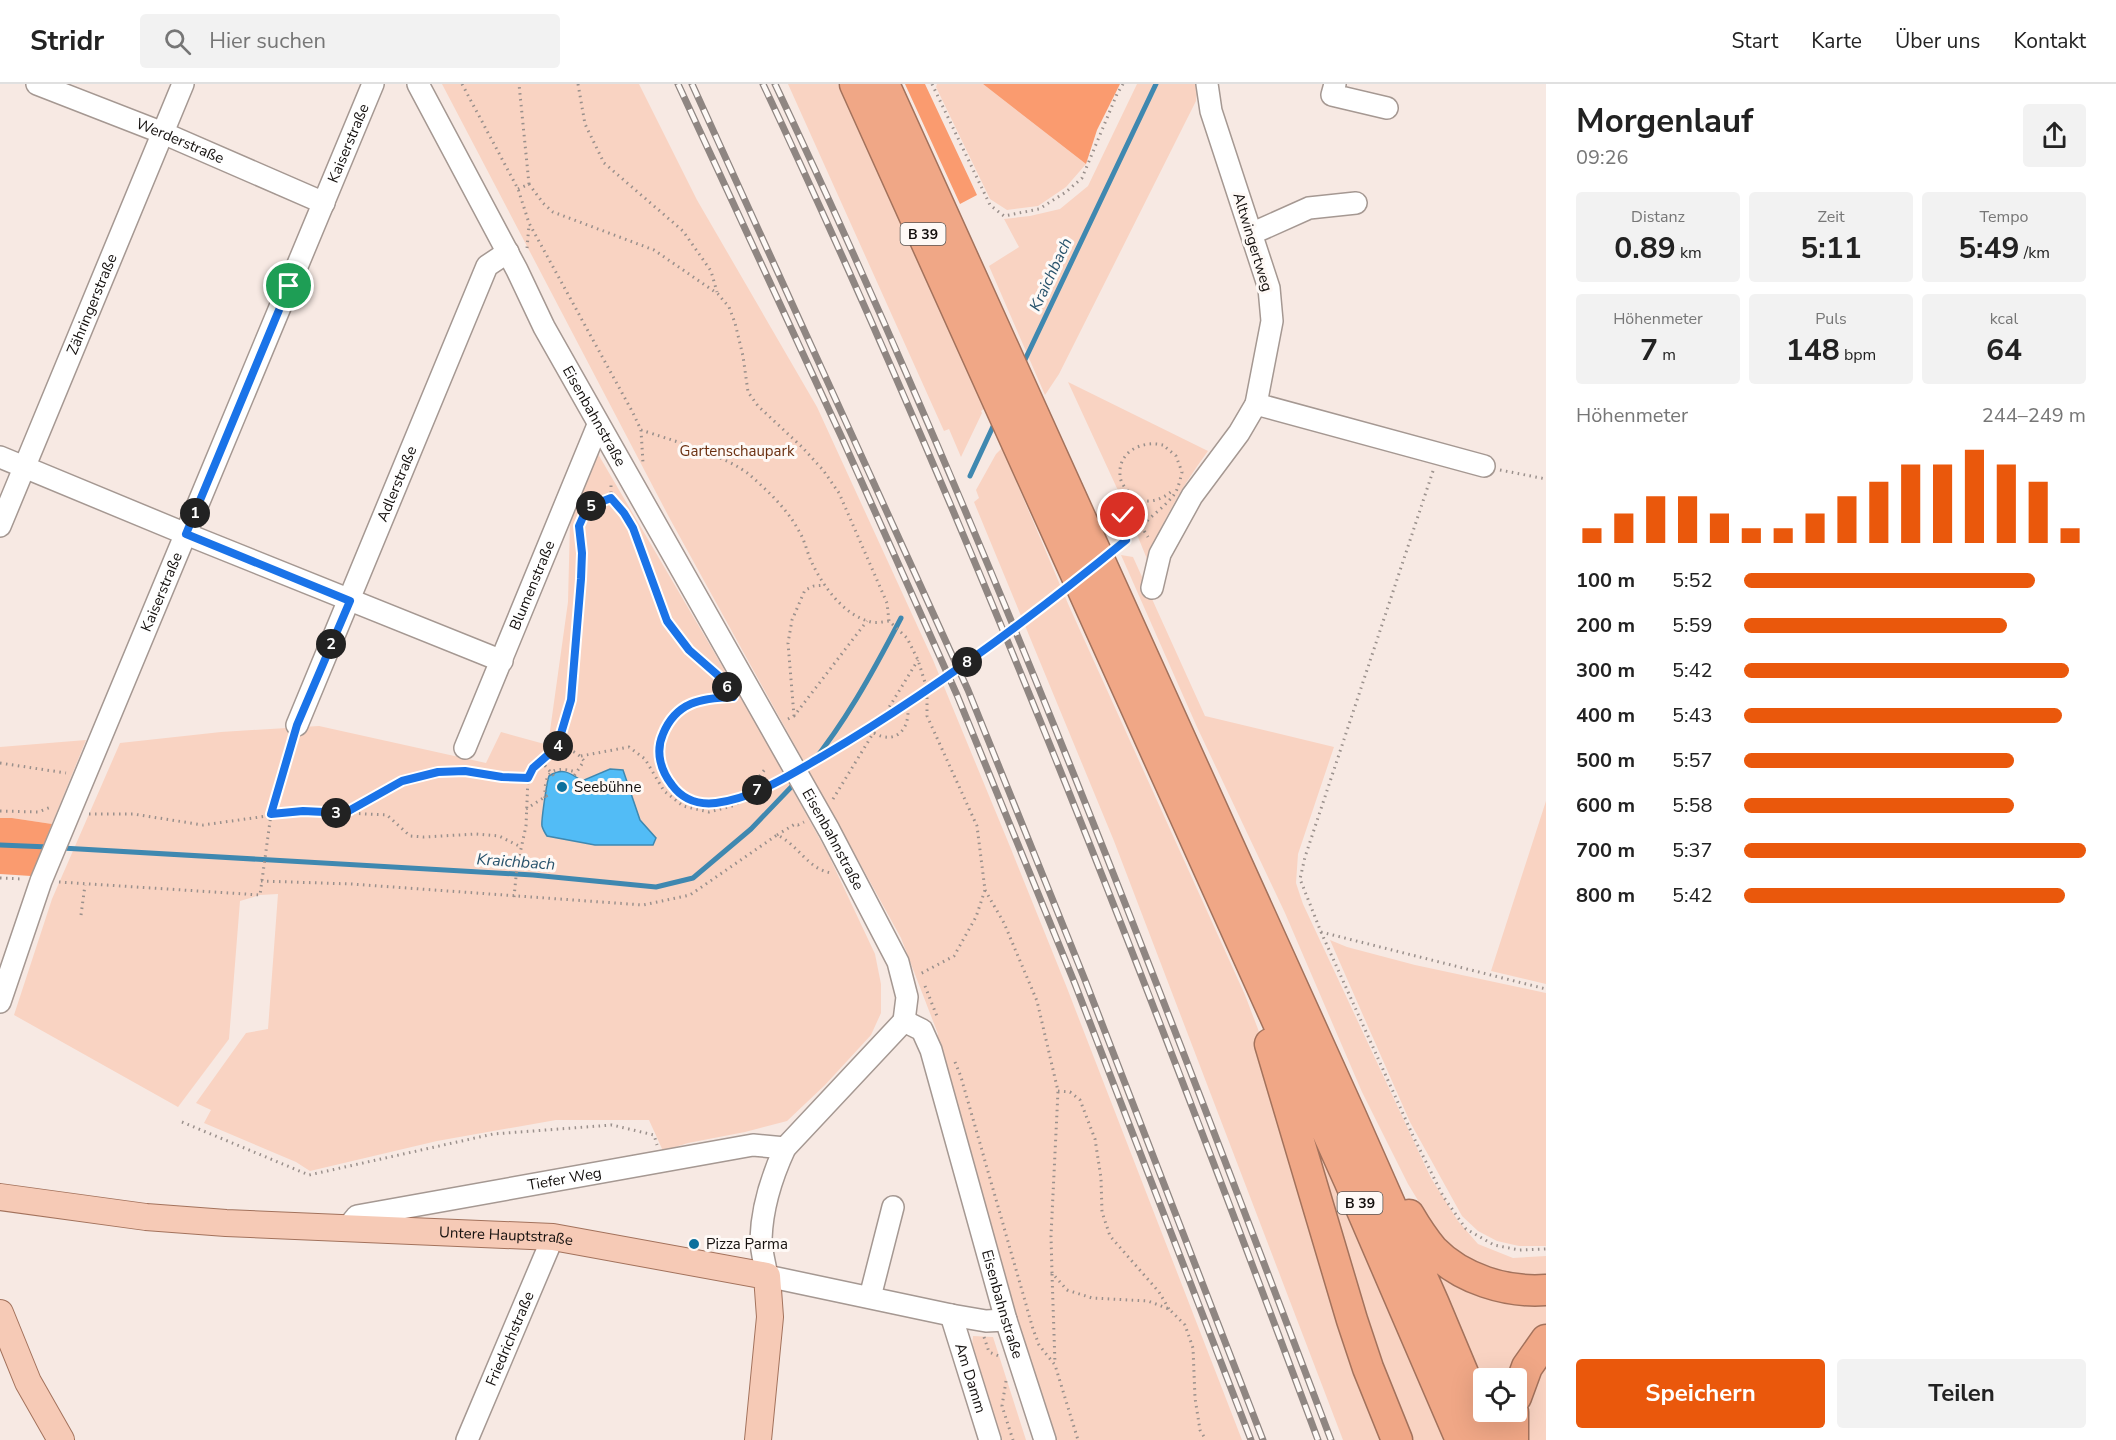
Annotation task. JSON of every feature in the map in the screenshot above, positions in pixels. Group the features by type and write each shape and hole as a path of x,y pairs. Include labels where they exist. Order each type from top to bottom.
{"highway":[{"name":"B 39","path":"855,84 1254,968 1461,1440"},
{"name":"B 39","path":"884,84 1350,1114 1491,1440"},
{"path":"1254,968 1262,1018 1332,1254 1368,1368 1397,1440"},
{"path":"1350,1114 1421,1234 1446,1262 1486,1283 1511,1288 1546,1290"},
{"path":"1527,1368 1546,1340"},
{"path":"1513,1422 1513,1440"}],"main road":[{"name":"Untere Hauptstraße","path":"0,1197 146,1217 226,1223 553,1237 767,1276"},
{"path":"758,1440 770,1317 767,1276"},
{"path":"0,1313 28,1382 61,1440"}],"street":[{"name":"Werderstraße","path":"37,84 163,133 324,202"},
{"name":"Zähringerstraße","path":"0,526 183,84"},
{"name":"Kaiserstraße","path":"0,1002 41,880 373,84"},
{"name":"Eisenbahnstraße","path":"418,84 508,252 544,327 817,808 898,962 907,997 904,1021 922,1030 931,1050 1006,1320 1045,1440"},
{"name":"Altwingertweg","path":"1152,588 1160,554 1192,496 1239,433 1256,404 1272,321 1269,288 1211,111 1207,84"},
{"path":"1331,85 1332,95 1387,108"},
{"path":"1252,233 1309,208 1356,203"},
{"name":"Adlerstraße","path":"297,725 486,266 508,252"},
{"path":"1256,404 1484,466"},
{"name":"Blumenstraße","path":"465,748 598,425"},
{"path":"0,457 502,661"},
{"path":"767,1276 761,1240 766,1204 773,1174 785,1148 904,1021"},
{"name":"Tiefer Weg","path":"348,1227 357,1216 662,1160 753,1145 785,1148"},
{"path":"870,1297 893,1207"},
{"name":"Friedrichstraße","path":"467,1440 553,1237"},
{"name":"Untere Hauptstraße","path":"767,1276 951,1315 986,1321 1006,1320"},
{"name":"Am Damm","path":"951,1315 990,1440"}],"path":[{"path":"462,84 518,189 530,223 641,430 643,463"},
{"path":"519,84 530,184 543,203 553,212 654,250 718,294 729,307 743,356 748,392 758,406 823,470 839,493 887,603 889,621 907,638 918,660 927,688 927,716 977,826 985,890 1004,923 1037,1001 1058,1091 1051,1236 1055,1365 1078,1440"},
{"path":"578,84 585,124 604,163 683,231 711,271 718,294"},
{"path":"932,84 990,205 1004,216 1040,209 1082,178 1123,84"},
{"path":"518,189 530,184"},
{"path":"641,430 714,456 748,474 780,503 799,531 807,547 810,560 831,595 859,618 873,623 889,621"},
{"path":"727,688 733,697 700,700 686,705 670,718 662,736 659,755 663,770 680,794 692,801 716,803 741,797 777,782 844,744 971,660 1126,540 1173,496 1182,472 1176,456 1163,445 1154,443 1134,447 1122,462 1120,475 1123,485 1131,495 1151,502 1169,494 1185,478"},
{"path":"1439,454 1305,857 1300,879 1414,1138 1443,1196 1466,1229 1494,1245 1519,1250 1546,1249"},
{"path":"1484,466 1546,479"},
{"path":"514,897 517,867 526,826 528,778 533,768 557,747 571,700 581,579 582,553 579,526 586,510 611,498 624,513 647,562 667,621 689,650 721,678"},
{"path":"1126,540 1117,530 1116,522 1119,518 1128,514 1132,515 1140,526"},
{"path":"825,585 814,585 806,590 792,620 788,643 794,716 867,621"},
{"path":"261,881 351,884 644,905 690,895 795,824 798,825 817,808 874,733 918,660"},
{"path":"874,733 883,738 900,733 907,724 909,713 907,703"},
{"path":"41,880 85,885 260,895 271,814 297,725"},
{"path":"557,747 570,750 581,756 584,761 572,779"},
{"path":"581,756 629,747 645,759 664,791 683,806 709,812 736,805 766,768"},
{"path":"541,761 555,777"},
{"path":"0,763 84,776"},
{"path":"545,798 544,784 551,773 561,770 576,772"},
{"path":"345,813 402,781 438,772 465,771 502,777 528,778"},
{"path":"526,809 551,793"},
{"path":"0,811 38,812 55,806 94,815 133,814 203,825 303,811 387,815 411,836 476,834 499,836 521,847"},
{"path":"777,836 788,840 811,864 830,873 837,871"},
{"path":"81,915 85,885"},
{"path":"920,974 954,956 976,917 985,890"},
{"path":"1322,932 1546,989"},
{"path":"924,984 941,1026"},
{"path":"953,1056 1033,1329 1039,1345 1055,1365"},
{"path":"1058,1091 1070,1092 1080,1100 1095,1139 1101,1178 1102,1212 1110,1236 1159,1292 1169,1309 1185,1325 1193,1348 1195,1398 1200,1430 1206,1440"},
{"path":"182,1122 309,1175 493,1134 612,1125 654,1135 662,1160"},
{"path":"1052,1273 1067,1290 1092,1298 1148,1301 1169,1309"},
{"path":"999,1356 1002,1365"},
{"path":"1004,1373 1006,1380 1002,1406 1013,1440"}],"green space":[{"name":"Gartenschaupark","path":"442,84 639,84 697,200 817,407 933,660 1067,988 1242,1440 1050,1440 931,1050 938,1034 901,938 670,519"},
{"path":"788,84 838,84 985,408 981,411 961,457 949,429 944,431"},
{"path":"937,84 983,84 1086,164 1066,187 1038,206 1007,210 990,199 936,87"},
{"path":"1137,84 1198,84 1196,101 1059,374 1045,395 989,266 1019,247 1004,219 1060,209 1088,186"},
{"path":"1068,382 1208,451 1174,503 1147,559 1127,510"},
{"path":"1002,448 1069,606 1245,995 1261,1037 1386,1440 1343,1440 1114,841 974,502 979,498 976,490 996,454"},
{"path":"598,454 762,734 828,854 875,954 881,984 881,1013 871,1035 825,1085 787,1121 688,1143 663,1151 649,1120 556,1120 437,1141 310,1171 296,1162 204,1123 211,1110 196,1103 246,1033 268,1029 278,894 260,895 240,901 229,1039 178,1107 14,1015 52,899 120,743 221,732 319,726 486,763 501,732 548,745 568,602 570,523"},
{"path":"1121,555 1133,557 1205,716 1334,747 1298,854 1296,883 1303,904 1431,1178 1458,1221 1478,1244 1513,1258 1546,1256 1546,1281 1507,1279 1447,1248 1408,1184 1362,1092 1285,913 1197,727"},
{"path":"86,740 52,824 0,818 0,747"},
{"path":"1546,801 1546,984 1491,971"},
{"path":"1330,940 1347,947 1415,965 1546,993 1546,1246 1519,1246 1497,1241 1478,1231 1462,1216 1410,1122"},
{"path":"1306,1120 1444,1440 1408,1440 1371,1348"},
{"path":"1432,1263 1546,1298 1546,1328 1520,1368 1477,1368"},
{"path":"973,1336 993,1337 1026,1440 1002,1440 972,1347"},
{"path":"1546,1351 1546,1440 1521,1440 1523,1422 1527,1422 1529,1382"}],"shaded area":[{"path":"905,84 925,84 977,195 960,204"},
{"path":"983,84 1120,84 1097,130 1086,164"},
{"path":"0,818 52,824 31,876 0,874"}],"water":[{"path":"610,769 623,770 640,820 656,838 653,845 595,845 547,836 542,823 549,776 562,772 582,781"}],"waterway":[{"name":"Kraichbach","path":"1022,366 1156,84"},
{"name":"Kraichbach","path":"970,476 996,420"},
{"name":"Kraichbach","path":"803,774 844,718 901,618"},
{"name":"Kraichbach","path":"62,848 533,875 656,887 693,878 751,829 795,783"},
{"name":"Kraichbach","path":"0,845 49,847"}],"railway":[{"path":"678,84 842,438 957,695 1075,984 1251,1440"},
{"path":"692,84 968,690 1085,980 1263,1440"},
{"path":"763,84 840,250 985,587 1122,926 1318,1440"},
{"path":"775,84 852,250 997,587 1201,1097 1331,1440"}],"place":[{"name":"Seebühne","path":"562,787"},
{"name":"Pizza Parma","path":"694,1244"}],"route":[{"path":"289,286 186,534 350,601 297,725 271,814 303,811 345,813 402,781 438,772 465,771 502,777 528,778 533,768 557,747 571,700 581,579 582,553 579,526 586,510 611,498 633,528 667,621 689,650 721,678 733,697 700,700 686,705 670,718 662,736 659,755 663,770 671,785 685,798 701,803 716,803 741,797 777,782 844,744 971,660 1126,540 1116,526 1116,522 1123,515"}]}
